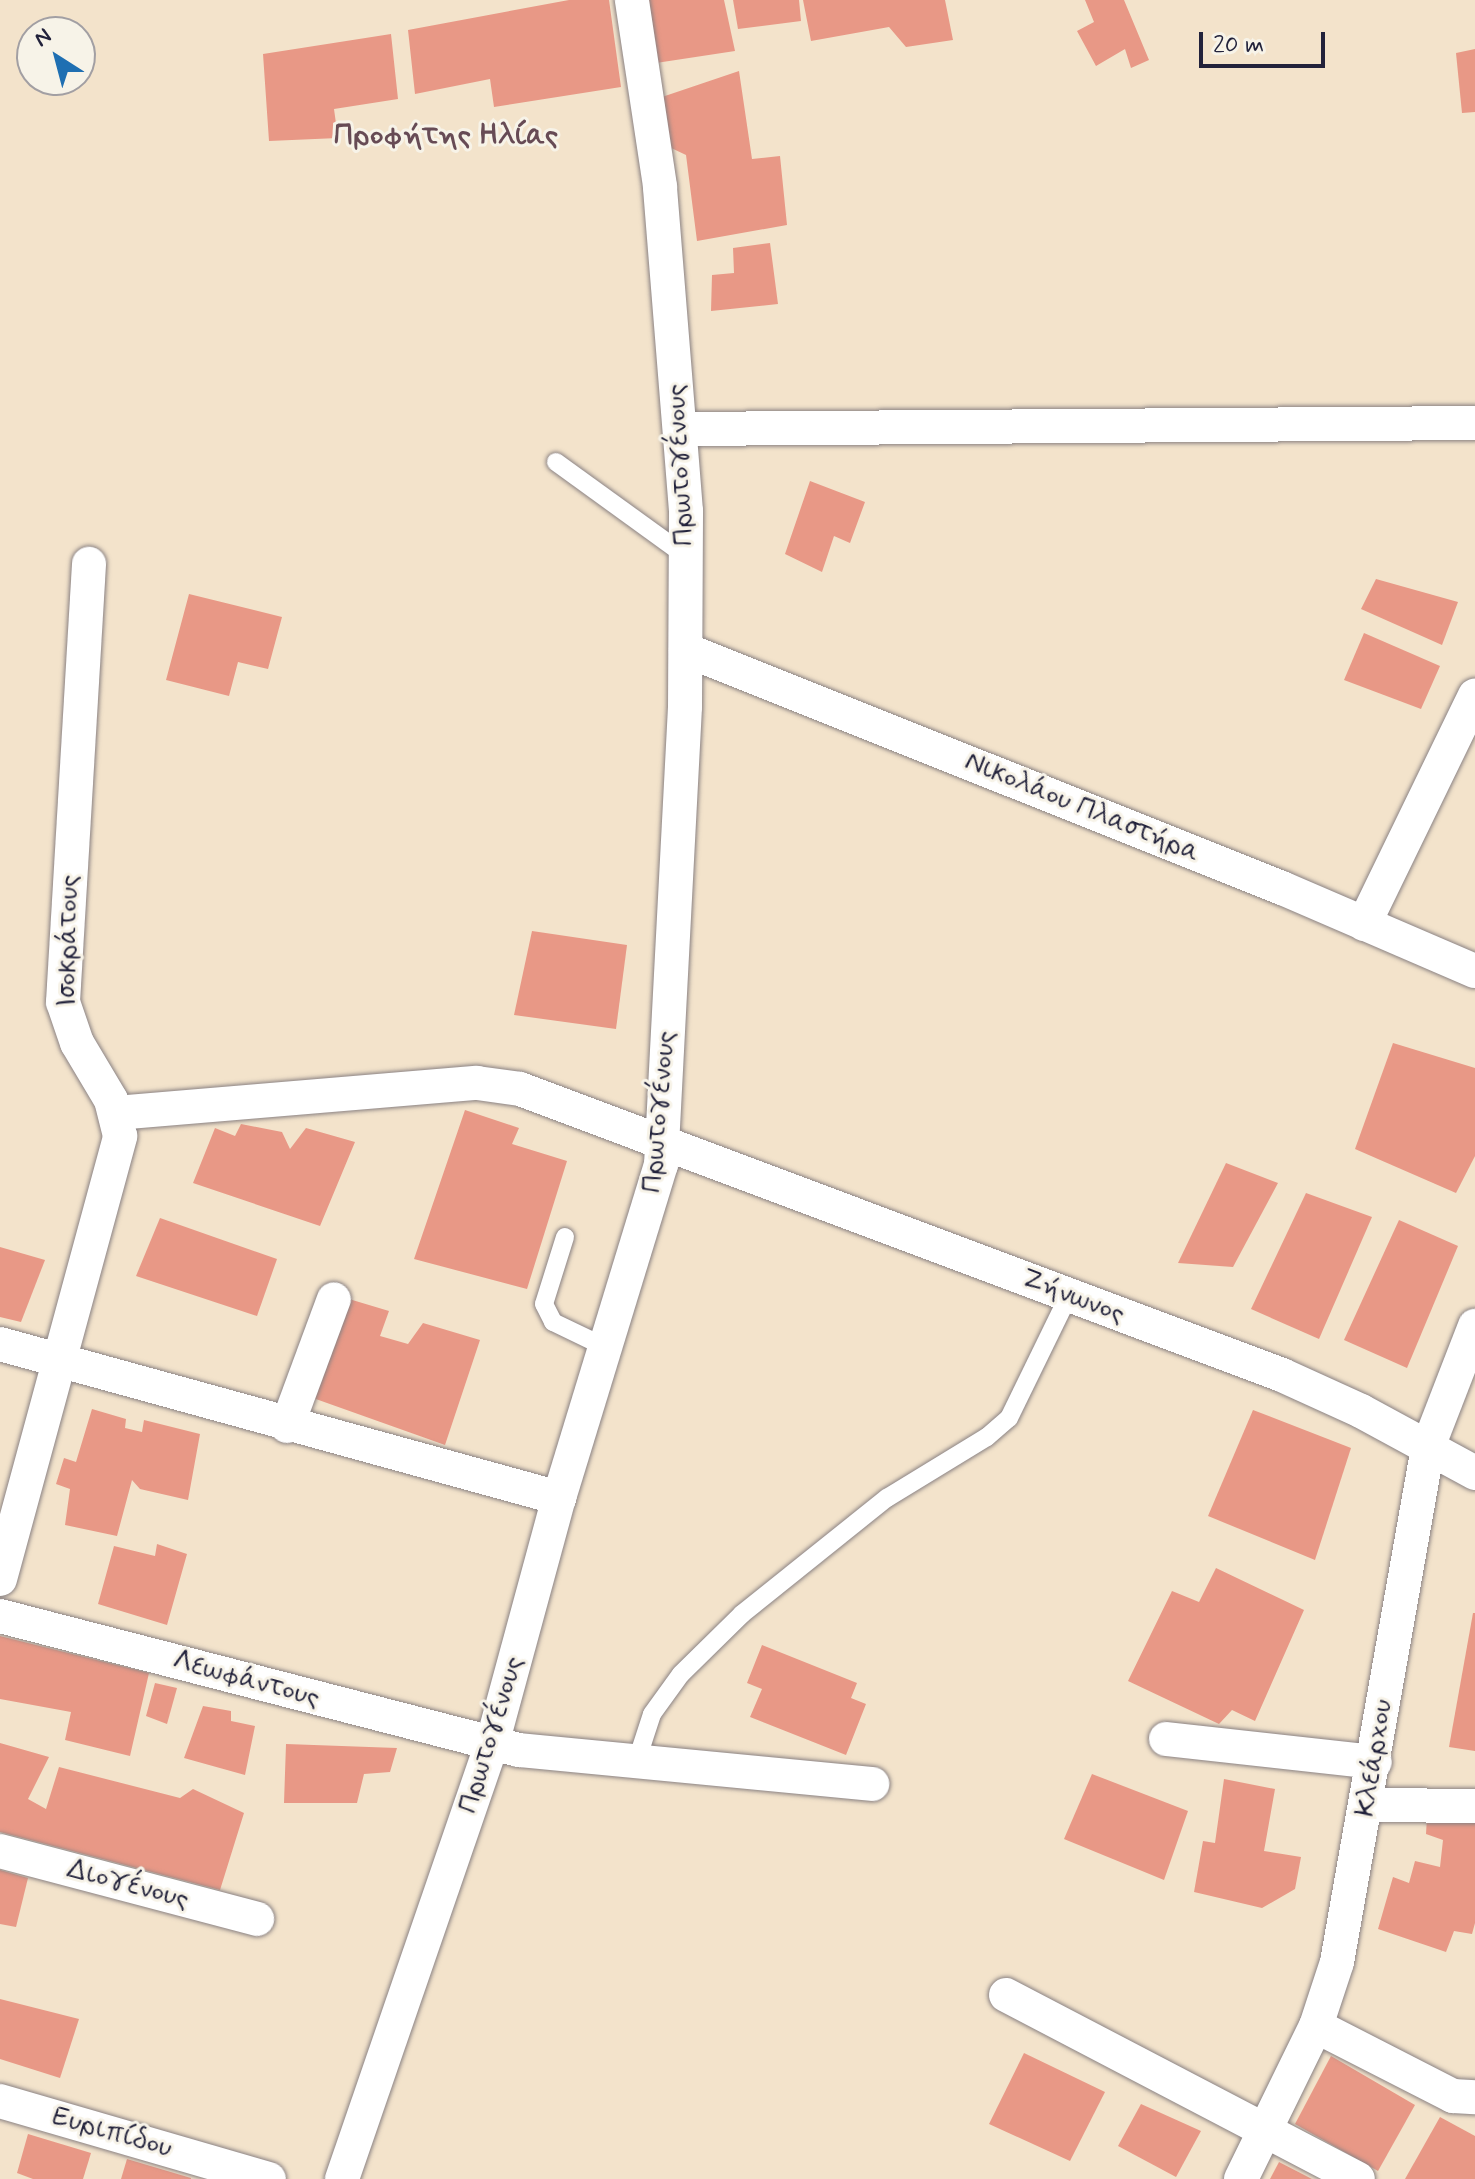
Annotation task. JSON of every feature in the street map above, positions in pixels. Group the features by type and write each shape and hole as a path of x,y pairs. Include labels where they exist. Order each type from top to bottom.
{"street":[{"name":"Πρωτογένους","path":"342,2179 492,1744 559,1498 656,1192 663,1141 686,650 686,556 680,429 660,186 632,0"},
{"path":"680,429 1475,423"},
{"name":"Ισοκράτους","path":"0,1579 62,1363 118,1147 116,1113 77,1043 63,1002 89,564"},
{"name":"Νικολάου Πλαστήρα","path":"686,650 1475,971"},
{"path":"1364,924 1475,695"},
{"name":"Ζήνωνος","path":"116,1113 496,1083 663,1141 1321,1391 1475,1473"},
{"path":"287,1426 334,1299"},
{"name":"Κλεάρχου","path":"1241,2179 1316,2026 1345,1931 1428,1447 1475,1326"},
{"path":"0,1344 287,1426 559,1498"},
{"name":"Λεωφάντους","path":"0,1616 492,1744 556,1756 637,1760 872,1784"},
{"path":"1166,1739 1375,1762"},
{"path":"1368,1805 1475,1806"},
{"name":"Διογένους","path":"0,1851 257,1919"},
{"path":"1006,1995 1358,2179"},
{"path":"1316,2026 1453,2096 1475,2097"},
{"name":"Ευριπίδου","path":"0,2101 269,2179"}],"lane":[{"path":"556,462 686,556"},
{"path":"565,1237 544,1304 553,1322 605,1347"},
{"path":"637,1760 652,1714 681,1674 742,1614 887,1498 987,1437 1009,1418 1069,1295"}],"building":[{"path":"569,0 609,0 621,87 494,107 490,79 415,94 408,30"},
{"path":"647,0 724,0 735,51 656,63"},
{"path":"733,0 799,0 801,21 738,29"},
{"path":"803,0 945,0 953,40 906,47 889,27 811,41"},
{"path":"1085,0 1124,0 1149,60 1131,68 1125,49 1096,66 1077,31 1094,22"},
{"path":"391,34 398,99 334,109 338,138 269,141 263,54"},
{"path":"1475,49 1475,112 1462,113 1456,53"},
{"path":"739,71 752,159 780,156 787,225 697,241 686,155 667,146 662,97"},
{"path":"770,243 778,304 711,311 712,275 734,273 733,248"},
{"path":"810,481 865,502 850,543 834,536 822,572 785,554"},
{"path":"1376,579 1458,602 1442,645 1361,609"},
{"path":"189,594 282,617 268,669 238,662 229,696 166,680"},
{"path":"1364,633 1440,666 1421,709 1344,680"},
{"path":"532,931 627,945 616,1029 514,1015"},
{"path":"1393,1043 1475,1068 1475,1156 1456,1193 1355,1149"},
{"path":"465,1110 519,1128 512,1144 567,1161 527,1289 414,1259"},
{"path":"241,1124 282,1132 290,1149 306,1128 355,1142 320,1226 193,1183 215,1128 235,1136"},
{"path":"1226,1163 1278,1183 1233,1267 1178,1263"},
{"path":"1306,1193 1372,1217 1319,1339 1251,1309"},
{"path":"160,1218 277,1259 257,1316 136,1276"},
{"path":"1399,1220 1458,1246 1407,1368 1344,1340"},
{"path":"0,1247 45,1260 21,1322 0,1317"},
{"path":"349,1299 389,1311 380,1336 408,1344 423,1323 480,1340 445,1445 313,1398"},
{"path":"92,1409 126,1419 125,1428 142,1432 144,1420 200,1434 188,1500 140,1489 132,1480 117,1536 65,1525 70,1489 56,1484 64,1458 76,1462"},
{"path":"1253,1410 1351,1448 1315,1560 1208,1516"},
{"path":"157,1544 187,1554 167,1625 98,1604 114,1546 155,1556"},
{"path":"1216,1568 1304,1610 1255,1721 1232,1710 1219,1724 1128,1681 1172,1591 1199,1602"},
{"path":"1475,1613 1475,1751 1449,1747"},
{"path":"0,1636 149,1673 130,1756 65,1740 71,1712 0,1699"},
{"path":"762,1645 857,1683 851,1698 866,1704 846,1755 750,1717 762,1689 747,1683"},
{"path":"155,1683 177,1688 167,1724 146,1716"},
{"path":"203,1706 231,1711 231,1721 255,1726 245,1775 184,1758"},
{"path":"0,1743 49,1757 28,1799 46,1809 59,1767 180,1798 193,1789 244,1813 220,1890 0,1832"},
{"path":"286,1744 397,1748 390,1772 364,1774 357,1803 284,1803"},
{"path":"1092,1774 1188,1811 1164,1880 1064,1839"},
{"path":"1224,1779 1275,1789 1264,1851 1301,1857 1295,1889 1262,1908 1194,1892 1203,1841 1215,1843"},
{"path":"1427,1817 1475,1818 1475,1923 1472,1934 1454,1931 1446,1952 1378,1929 1393,1877 1409,1883 1415,1861 1440,1867 1443,1840 1426,1834"},
{"path":"0,1870 28,1878 16,1927 0,1924"},
{"path":"0,1999 79,2019 60,2078 0,2059"},
{"path":"1024,2053 1105,2092 1070,2161 989,2124"},
{"path":"1331,2056 1415,2105 1378,2171 1295,2124"},
{"path":"1141,2104 1201,2131 1176,2177 1118,2146"},
{"path":"1440,2117 1475,2136 1475,2179 1405,2179"},
{"path":"28,2134 91,2153 83,2179 33,2179 17,2173"},
{"path":"127,2159 191,2178 191,2179 121,2179"},
{"path":"1279,2162 1312,2179 1270,2179"}],"district":[{"name":"Προφήτης Ηλίας","path":"446,136"}]}
